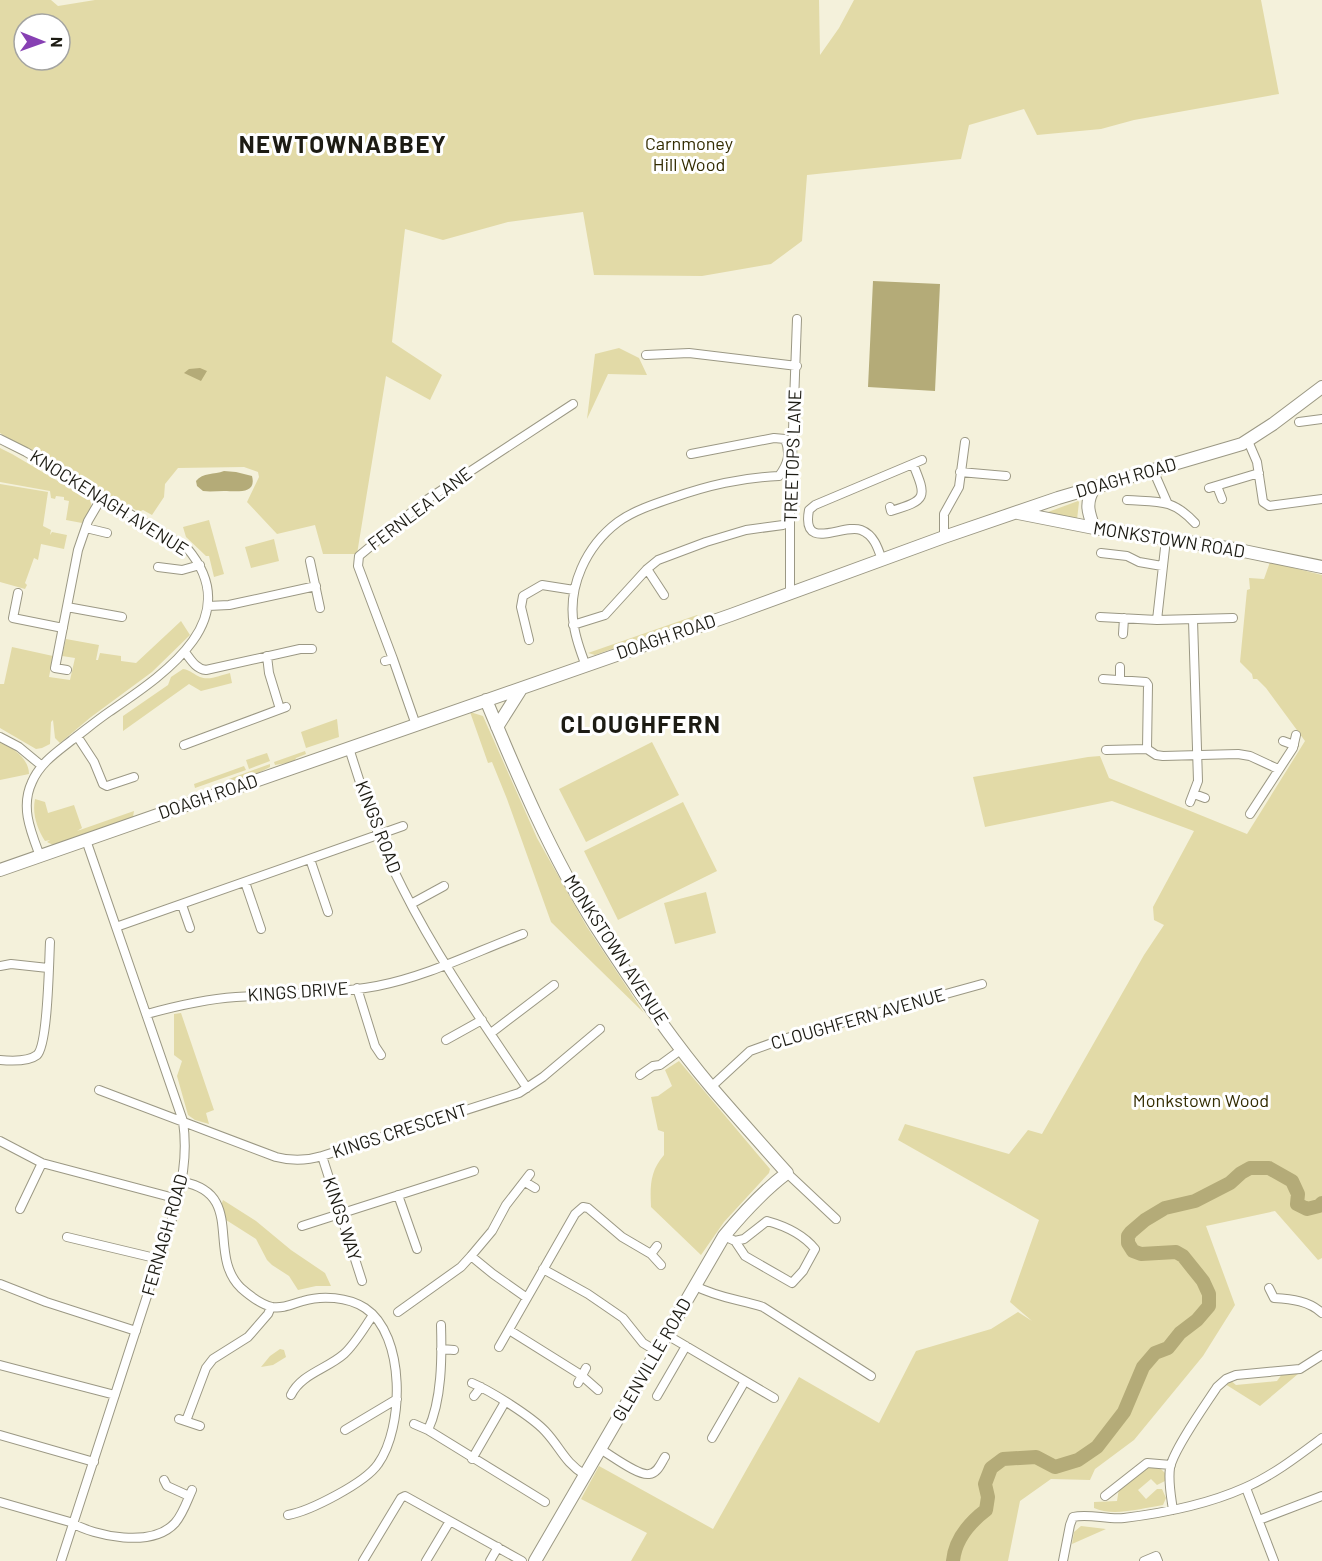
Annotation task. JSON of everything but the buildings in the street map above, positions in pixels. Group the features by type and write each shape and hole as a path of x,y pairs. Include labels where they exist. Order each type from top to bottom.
{"main road":[{"name":"DOAGH ROAD","path":"0,870 586,666 1016,512 1248,441 1322,387"},
{"path":"1094,488 1088,502 1088,514 1094,528"},
{"name":"MONKSTOWN ROAD","path":"1016,512 1094,528 1234,549 1322,567"},
{"path":"497,727 522,688"},
{"name":"MONKSTOWN AVENUE","path":"486,700 526,795 582,903 632,980 682,1049 711,1087 787,1173"},
{"name":"GLENVILLE ROAD","path":"535,1561 695,1286 729,1238 746,1209 787,1173"}],"street":[{"name":"TREETOPS LANE","path":"790,593 790,514 798,319"},
{"path":"646,355 688,353 797,366"},
{"name":"FERNLEA LANE","path":"416,725 389,660 358,566 359,556 425,501 573,404"},
{"path":"1299,422 1322,419"},
{"path":"586,666 573,625 574,590 583,563 599,538 619,521 650,506 710,485 779,476 787,465 789,448 785,439 774,438 691,453"},
{"name":"KNOCKENAGH AVENUE","path":"0,439 102,496 187,548 200,565 208,589 208,606 200,631 185,652 145,689 106,714 42,766 32,782 27,806 27,821 40,856"},
{"path":"1248,441 1259,472 1265,505 1322,499"},
{"path":"944,537 944,514 959,487 965,442"},
{"path":"882,560 873,539 862,531 850,528 824,535 817,534 808,522 809,510 815,505 918,462 923,488 921,497 915,504 891,511 890,507"},
{"path":"1153,470 1167,502"},
{"path":"960,472 1006,476"},
{"path":"1222,499 1213,487 1259,472"},
{"path":"67,670 55,668 78,550 102,496"},
{"path":"1127,500 1167,502 1186,513 1195,523"},
{"path":"573,625 605,615 658,560 746,530 783,525"},
{"path":"86,528 107,533"},
{"path":"1157,620 1166,539"},
{"path":"1107,556 1127,556 1139,562 1162,566"},
{"path":"310,561 320,608"},
{"path":"158,567 182,570 200,565"},
{"path":"647,569 664,595"},
{"path":"529,640 521,607 523,596 542,585 574,590"},
{"path":"208,606 229,605 316,586"},
{"path":"18,593 13,618 63,628"},
{"path":"67,607 122,617"},
{"path":"1100,617 1157,620 1233,618"},
{"path":"1123,634 1124,618"},
{"path":"1193,620 1198,782 1192,798 1205,798"},
{"path":"185,652 194,664 206,670 312,648"},
{"path":"185,744 283,708 269,673 267,656"},
{"path":"1120,667 1120,680"},
{"path":"1103,680 1143,681 1148,685 1147,749"},
{"path":"0,736 20,747 42,766"},
{"path":"77,736 94,762 103,784 107,786 134,777"},
{"path":"1250,814 1295,740 1283,741"},
{"name":"KINGS ROAD","path":"349,748 388,857 411,904 482,1020 528,1088"},
{"path":"1106,750 1147,749 1156,755 1238,753 1278,769"},
{"path":"116,927 403,826"},
{"name":"FERNAGH ROAD","path":"62,1561 178,1199 186,1162 183,1121 86,840"},
{"path":"310,859 328,912"},
{"path":"245,882 261,929"},
{"path":"411,904 444,886"},
{"path":"183,905 190,928"},
{"path":"447,964 523,934"},
{"path":"0,1060 24,1060 36,1056 41,1048 45,1026 50,942"},
{"path":"0,966 11,964 48,968"},
{"name":"KINGS DRIVE","path":"147,1014 174,1006 219,998 327,993 378,986 447,964"},
{"name":"CLOUGHFERN AVENUE","path":"711,1087 750,1052 783,1039 982,984"},
{"path":"491,1033 554,986"},
{"path":"357,988 375,1046 381,1055"},
{"path":"446,1040 482,1020"},
{"name":"KINGS CRESCENT","path":"99,1090 285,1159 305,1160 511,1096 528,1088 543,1077 600,1029"},
{"path":"640,1075 653,1066 660,1065 682,1049"},
{"path":"0,1141 42,1163 178,1199"},
{"name":"KINGS WAY","path":"322,1156 362,1281"},
{"path":"20,1209 42,1163"},
{"path":"302,1226 474,1171"},
{"path":"787,1173 836,1219"},
{"path":"398,1312 449,1276 471,1256 492,1231 506,1205 527,1178 535,1188"},
{"path":"183,1182 200,1187 217,1202 222,1215 226,1262 232,1278 254,1299 279,1308 315,1298 335,1298 355,1304 373,1315 382,1325 390,1350 396,1372 397,1399 394,1428 389,1446 375,1468 365,1478 300,1513 288,1515"},
{"path":"398,1196 417,1248"},
{"path":"499,1347 575,1214 582,1207 588,1208 622,1237 651,1254 661,1265"},
{"path":"767,1221 781,1225 807,1239 815,1249 803,1271 792,1283 745,1256 729,1238 744,1239 767,1221"},
{"path":"67,1237 159,1259"},
{"path":"651,1254 657,1246"},
{"path":"471,1256 526,1298"},
{"path":"543,1269 588,1294 623,1318 643,1343 658,1352"},
{"path":"0,1284 46,1302 136,1331"},
{"path":"695,1286 722,1298 763,1308 871,1376"},
{"path":"1269,1288 1274,1298 1304,1302 1315,1306 1322,1313"},
{"path":"417,1297 423,1306"},
{"path":"200,1426 183,1420 206,1368 213,1359 248,1337 268,1314 271,1307"},
{"path":"291,1395 299,1382 334,1362 346,1352 373,1315"},
{"path":"428,1430 435,1415 441,1325"},
{"path":"509,1330 582,1376 598,1390"},
{"path":"667,1335 774,1398"},
{"path":"657,1396 686,1346"},
{"path":"441,1349 454,1350"},
{"path":"1173,1510 1169,1485 1170,1466 1217,1386 1226,1378 1236,1375 1300,1369 1322,1355"},
{"path":"0,1365 115,1395"},
{"path":"712,1438 745,1381"},
{"path":"472,1383 543,1428 554,1440 562,1455 585,1475"},
{"path":"474,1396 481,1387"},
{"path":"345,1430 397,1399"},
{"path":"472,1459 505,1402"},
{"path":"414,1424 428,1430 545,1502"},
{"path":"0,1435 94,1462"},
{"path":"1063,1561 1073,1517 1119,1519 1173,1510 1212,1500 1246,1488 1322,1438"},
{"path":"600,1449 640,1474 657,1471 666,1456"},
{"path":"1105,1496 1147,1463 1170,1466"},
{"path":"0,1502 112,1537 150,1536 163,1532 174,1524 191,1493 167,1486 164,1480"},
{"path":"1246,1488 1275,1561"},
{"path":"363,1561 401,1498 405,1496 522,1561"},
{"path":"1259,1520 1322,1496"},
{"path":"426,1561 450,1521"},
{"path":"490,1561 498,1547"},
{"path":"1144,1561 1156,1556 1158,1561"}],"green space":[{"name":"Carnmoney Hill Wood","path":"0,0 51,0 58,6 95,0 819,0 820,55 839,28 854,0 1261,0 1279,94 1134,120 1101,129 1037,135 1024,109 969,125 961,159 807,175 802,241 771,264 702,276 594,275 583,212 508,222 443,240 405,229 392,342 442,375 430,400 386,376 357,554 323,554 315,525 277,534 247,502 259,477 258,472 244,467 178,468 165,484 164,497 152,515 143,510 139,512 131,507 125,507 0,433"},
{"path":"619,348 639,358 647,375 608,374 587,419 595,354"},
{"path":"0,448 90,500 92,507 82,523 66,520 69,501 64,500 64,497 56,496 55,499 51,498 50,491 0,482"},
{"path":"0,484 48,492 43,526 51,530 50,535 52,532 67,535 64,549 41,544 38,560 34,558 25,589 0,582"},
{"path":"1078,501 1077,520 1047,515 1048,512"},
{"path":"209,520 224,574 214,577 209,556 206,556 186,537 183,527"},
{"path":"274,539 279,561 251,568 245,547"},
{"name":"Monkstown Wood","path":"1270,562 1322,575 1322,1258 1318,1260 1275,1211 1206,1226 1235,1305 1203,1356 1134,1440 1095,1469 1090,1480 1051,1479 1020,1501 1008,1561 631,1561 647,1533 581,1499 599,1466 713,1529 799,1377 879,1423 916,1351 991,1329 1018,1312 1032,1321 1010,1302 1039,1220 898,1140 905,1124 1009,1154 1028,1130 1042,1134 1144,955 1164,925 1154,920 1153,907 1194,831 1112,801 985,827 973,777 1100,756 1109,778 1247,834 1305,741 1266,688 1257,679 1253,679 1252,674 1240,662 1247,590 1250,589 1249,578 1264,579"},
{"path":"697,615 699,618 595,655 588,653"},
{"path":"181,621 190,635 152,672 60,743 55,738 53,720 50,744 36,749 0,728 0,684 4,684 12,647 53,656 49,677 70,680 75,658 62,656 66,639 99,645 96,660 100,653 121,656 121,661 136,663"},
{"path":"183,669 204,678 230,673 232,683 201,691 189,684 123,731 123,716 168,685 171,677"},
{"path":"470,712 483,716 537,838 587,927 644,1013 551,922 507,799 492,762 488,763"},
{"path":"337,719 339,737 306,748 301,732"},
{"path":"652,742 679,795 586,842 559,789"},
{"path":"0,743 19,754 26,763 29,774 0,780"},
{"path":"305,751 306,754 296,758 294,762 275,765 274,762"},
{"path":"267,753 270,761 249,769 246,760"},
{"path":"270,764 270,767 245,780 240,778 230,782 229,779"},
{"path":"244,766 246,770 195,788 194,784"},
{"path":"35,799 45,802 48,813 74,805 82,828 77,831 134,811 133,817 53,845 47,842 50,840 45,841 38,826 34,810"},
{"path":"683,802 717,871 618,920 584,851"},
{"path":"706,892 716,933 675,944 664,903"},
{"path":"181,1013 214,1110 206,1113 209,1124 195,1120 188,1115 177,1076 182,1061 174,1055 174,1014"},
{"path":"679,1061 770,1169 769,1173 724,1222 701,1255 651,1207 652,1179 664,1155 664,1132 658,1130 651,1097 658,1096 672,1086 665,1070"},
{"path":"223,1200 256,1221 291,1250 325,1273 331,1286 316,1286 298,1290 289,1276 267,1260 256,1239 223,1218 220,1208"},
{"path":"280,1349 284,1350 286,1357 273,1365 261,1367 270,1356"},
{"path":"1282,1374 1298,1374 1260,1406 1225,1384 1230,1380 1236,1385 1277,1381"},
{"path":"1146,1467 1160,1468 1166,1474 1165,1481 1157,1485 1151,1479 1138,1490 1146,1499 1157,1489 1162,1489 1166,1498 1163,1505 1119,1512 1094,1508 1094,1502 1117,1501 1119,1488"},
{"path":"1081,1526 1106,1529 1072,1544 1074,1532"}],"shaded area":[{"path":"873,281 940,284 935,391 868,387"},
{"path":"200,368 207,371 201,381 184,373 189,369"},
{"path":"224,471 252,476 253,482 249,489 244,491 203,491 197,486 196,481 202,476"}],"waterway":[{"path":"953,1561 954,1553 964,1532 986,1510 988,1497 985,1484 991,1468 1003,1459 1036,1457 1055,1467 1078,1460 1097,1447 1124,1412 1143,1367 1155,1353 1168,1348 1180,1333 1197,1320 1209,1306 1209,1294 1203,1281 1183,1256 1176,1252 1141,1254 1133,1251 1128,1243 1128,1236 1131,1232 1165,1208 1195,1201 1230,1183 1250,1168 1269,1168 1292,1181 1298,1194 1297,1204 1307,1209 1322,1203"}],"district":[{"name":"NEWTOWNABBEY","path":"343,145"},
{"name":"CLOUGHFERN","path":"641,725"}]}
